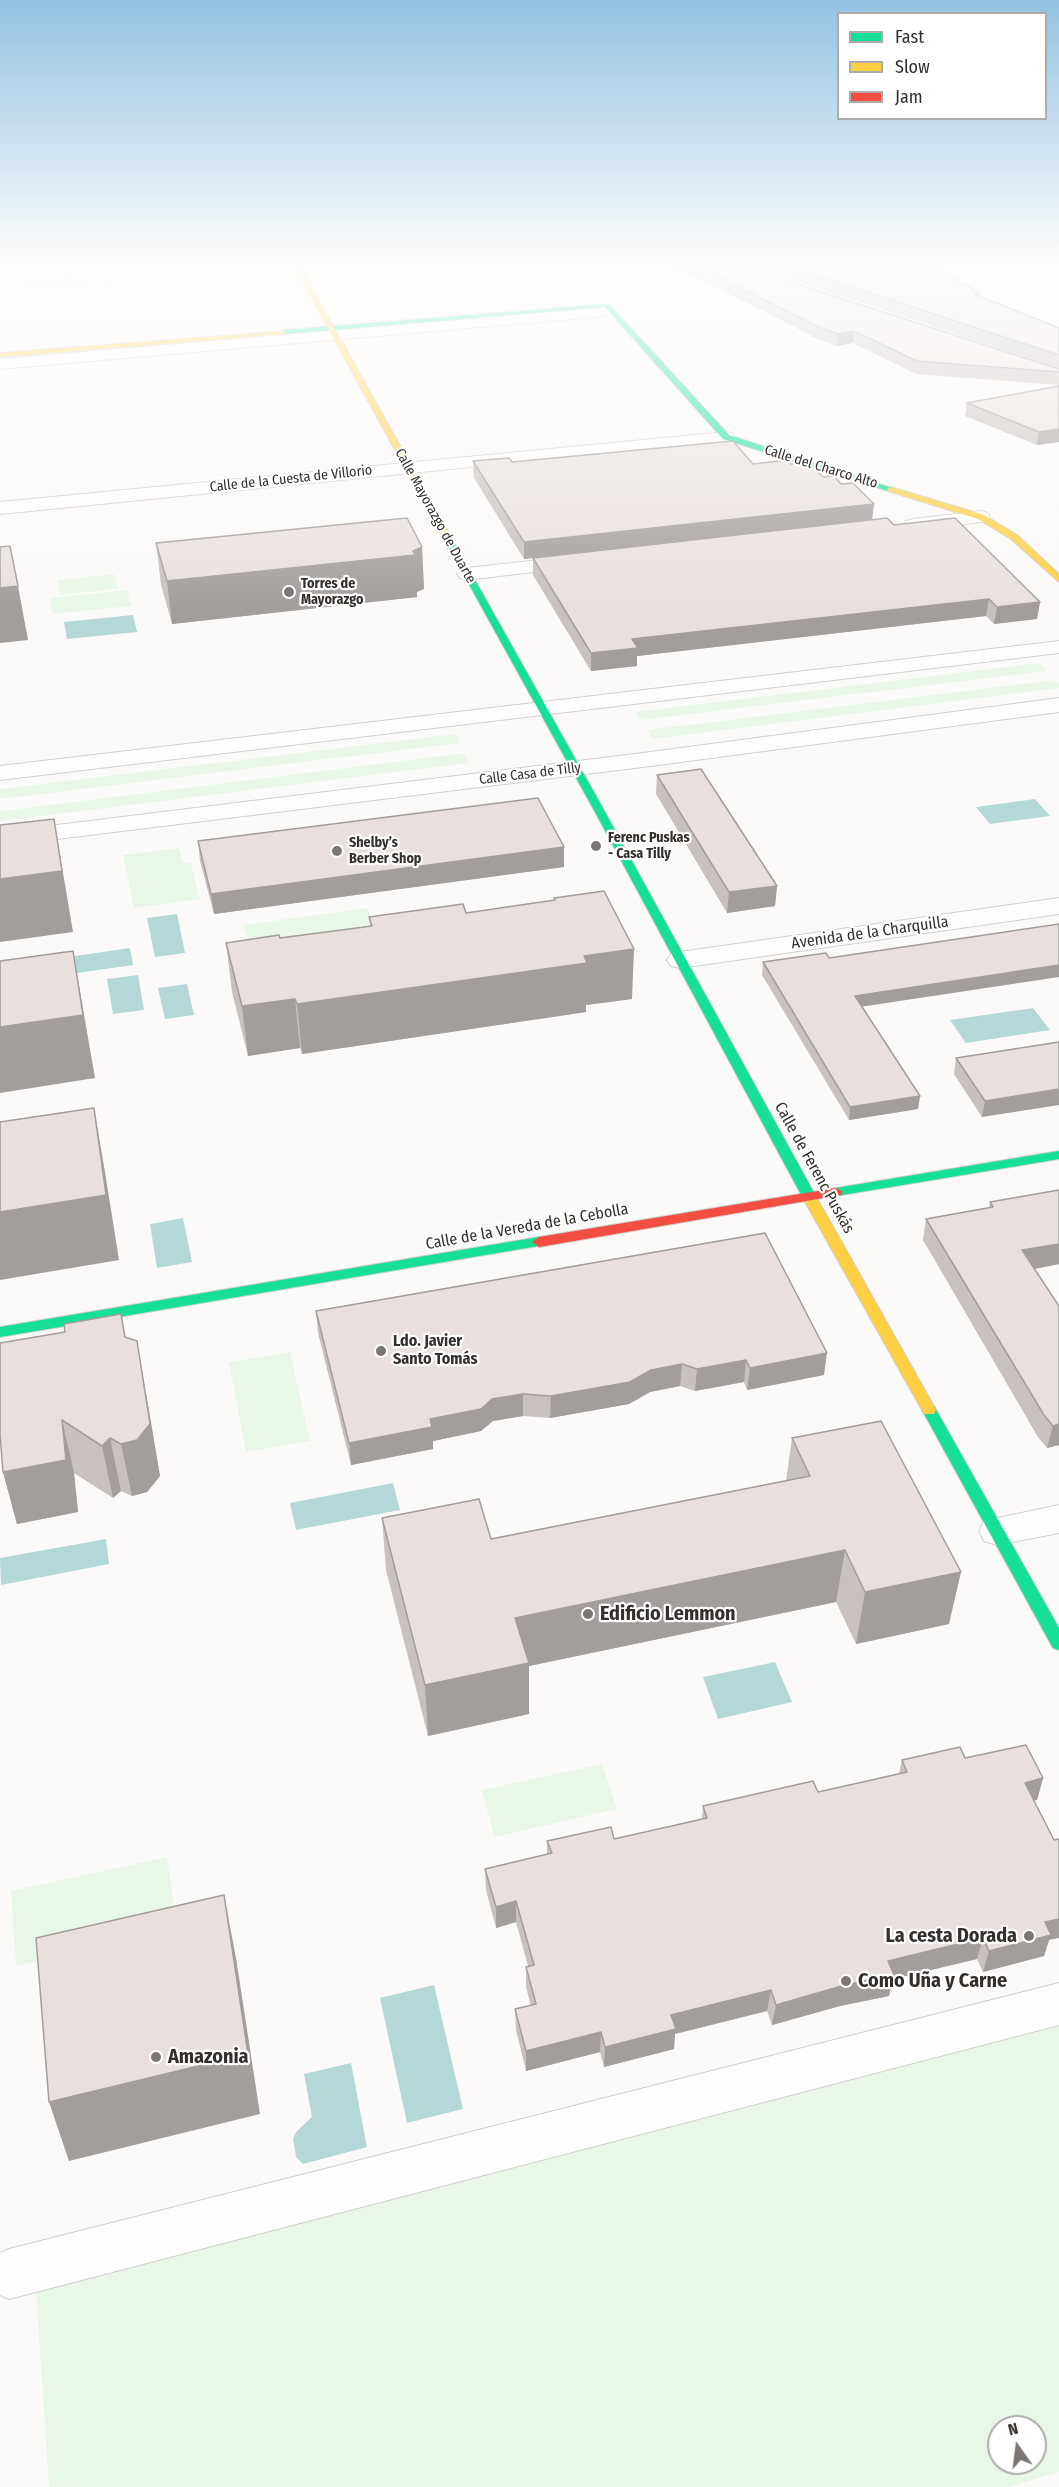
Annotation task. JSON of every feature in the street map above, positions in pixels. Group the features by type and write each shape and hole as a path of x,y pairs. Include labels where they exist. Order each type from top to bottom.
{"street":[{"name":"Calle Mayorazgo de Duarte","path":"359,377 541,708"},
{"path":"672,377 726,437"},
{"name":"Calle de la Cuesta de Villorio","path":"0,508 726,437"},
{"name":"Calle del Charco Alto","path":"726,437 981,517 1014,537 1059,579"},
{"path":"889,528 981,517"},
{"path":"467,573 597,559"},
{"path":"0,773 1059,647"},
{"name":"Calle Casa de Tilly","path":"0,839 1059,705"},
{"name":"Calle de Ferenc Puskás","path":"541,708 809,1196 1059,1643"},
{"name":"Avenida de la Charquilla","path":"680,960 1059,906"},
{"name":"Calle de la Vereda de la Cebolla","path":"0,1332 1059,1155"},
{"path":"997,1531 1059,1519"},
{"path":"9,2274 1059,2004"}],"green space":[{"path":"114,574 118,589 60,595 57,580"},
{"path":"127,590 131,606 53,614 50,598"},
{"path":"1040,663 1047,671 640,720 635,712"},
{"path":"1056,680 1059,688 652,739 647,730"},
{"path":"456,734 459,743 0,799 0,789"},
{"path":"464,753 468,763 0,821 0,811"},
{"path":"179,848 183,863 191,863 200,899 134,908 123,855"},
{"path":"368,908 376,931 250,948 243,925"},
{"path":"290,1352 310,1441 246,1452 229,1362"},
{"path":"602,1764 617,1809 494,1837 482,1790"},
{"path":"167,1857 177,1929 16,1966 11,1891"},
{"path":"1059,1985 1059,2472 1009,2487 49,2487 33,2246"}],"water":[{"path":"133,615 137,632 67,639 64,622"},
{"path":"1035,799 1050,816 990,824 976,807"},
{"path":"177,914 185,953 155,957 147,918"},
{"path":"130,948 133,965 70,974 68,957"},
{"path":"138,975 144,1010 113,1014 107,979"},
{"path":"187,984 194,1015 165,1019 158,988"},
{"path":"1033,1008 1050,1030 966,1043 950,1020"},
{"path":"183,1218 192,1262 157,1268 150,1224"},
{"path":"393,1483 400,1510 296,1530 290,1503"},
{"path":"106,1539 109,1564 1,1585 0,1558"},
{"path":"775,1662 792,1702 718,1719 703,1677"},
{"path":"434,1985 463,2109 407,2123 380,1998"},
{"path":"351,2063 367,2147 303,2164 296,2157 293,2138 312,2117 304,2074"}],"building":[{"path":"1059,386 1059,429 1039,432 967,403"},
{"path":"733,441 753,464 788,460 791,464 801,463 805,467 815,469 823,477 834,476 841,484 853,483 874,504 524,542 473,461 509,458 512,462"},
{"path":"407,518 422,547 413,551 415,555 167,581 156,543"},
{"path":"887,518 894,525 955,518 1040,602 997,607 989,599 632,639 638,648 591,653 533,558"},
{"path":"10,546 18,586 0,588 0,547"},
{"path":"701,769 777,886 729,892 657,775"},
{"path":"538,798 564,847 211,894 198,841"},
{"path":"54,819 62,871 0,879 0,825"},
{"path":"604,891 634,949 584,956 587,963 297,1004 295,999 242,1006 226,943 279,935 280,938 372,926 369,917 463,904 466,913"},
{"path":"1059,924 1059,965 855,996 920,1096 850,1107 763,962 826,953 829,958"},
{"path":"73,951 83,1015 0,1027 0,961"},
{"path":"1059,1042 1059,1089 985,1101 956,1058"},
{"path":"94,1108 106,1195 0,1212 0,1122"},
{"path":"1059,1190 1059,1244 1022,1250 1059,1306 1059,1424 1053,1426 1044,1415 926,1219 993,1207 990,1202"},
{"path":"765,1233 827,1353 750,1368 746,1360 697,1369 682,1364 651,1370 630,1382 551,1396 523,1394 492,1399 481,1409 430,1419 432,1427 349,1443 316,1311"},
{"path":"121,1314 125,1337 137,1341 150,1424 137,1440 121,1444 110,1438 102,1446 62,1420 66,1460 3,1472 0,1434 0,1343 65,1332 64,1324"},
{"path":"881,1421 961,1572 865,1592 845,1550 515,1618 529,1663 425,1685 382,1518 479,1499 491,1539 810,1476 792,1438"},
{"path":"1026,1745 1043,1778 1025,1783 1054,1840 1059,1840 1059,1919 1045,1922 1051,1935 989,1951 983,1938 888,1961 894,1975 845,1985 776,2005 771,1990 671,2015 676,2029 605,2047 601,2032 526,2051 515,2009 536,2004 526,1967 534,1965 516,1901 496,1907 485,1869 552,1853 547,1841 611,1827 614,1839 707,1818 703,1806 813,1781 818,1792 907,1772 902,1760 960,1747 965,1758"},
{"path":"224,1895 248,2054 49,2102 36,1938"}],"traffic: fast":[{"path":"672,377 726,437 891,489"},
{"path":"448,539 599,810 811,1200"},
{"path":"836,1192 1059,1155"},
{"path":"0,1332 539,1242"},
{"path":"929,1410 1059,1643"}],"traffic: slow":[{"path":"358,377 448,539"},
{"path":"891,489 981,517 1014,537 1059,579"},
{"path":"811,1200 929,1410"}],"traffic: jam":[{"path":"539,1242 836,1192"}],"place":[{"name":"Torres de Mayorazgo","path":"289,592"},
{"name":"Ferenc Puskas - Casa Tilly","path":"596,846"},
{"name":"Shelby’s Berber Shop","path":"337,851"},
{"name":"Ldo. Javier Santo Tomás","path":"381,1351"},
{"name":"Edificio Lemmon","path":"588,1614"},
{"name":"La cesta Dorada","path":"1029,1936"},
{"name":"Como Uña y Carne","path":"846,1981"},
{"name":"Amazonia","path":"156,2057"}]}
